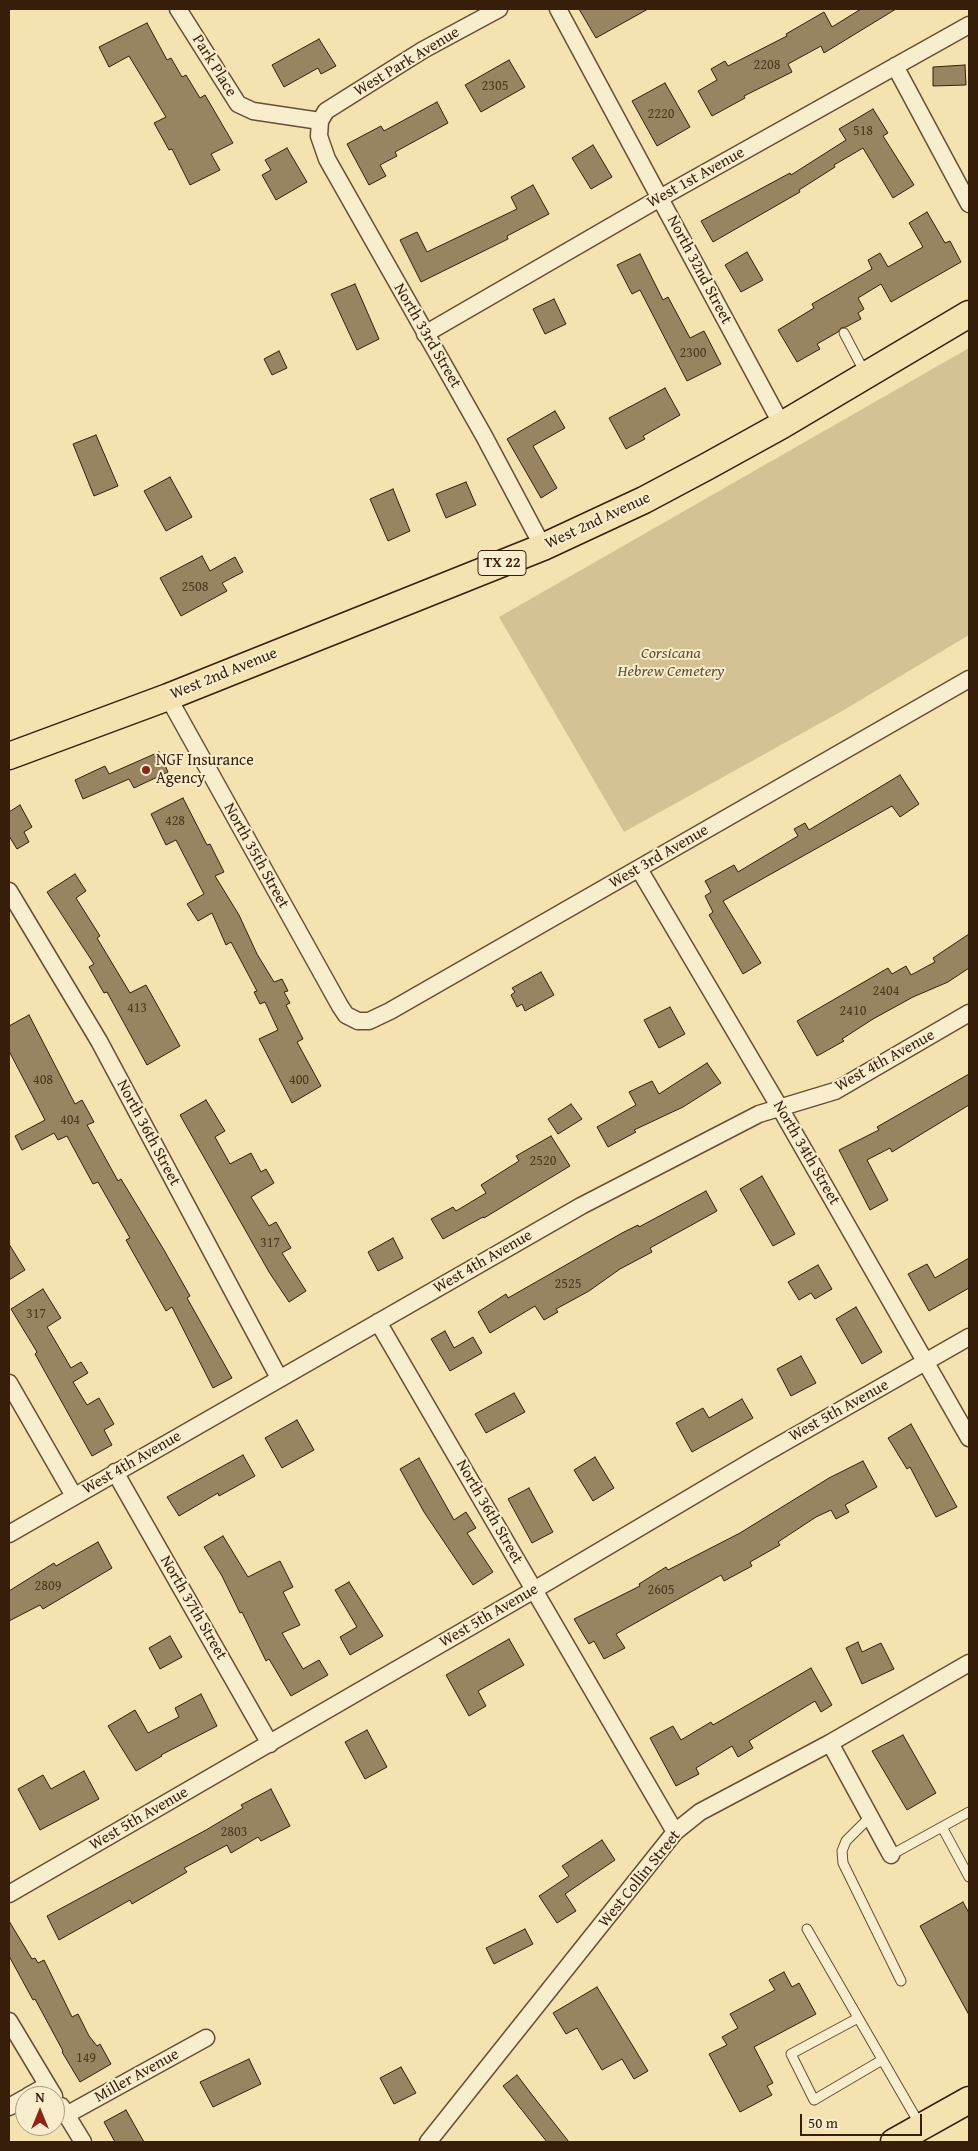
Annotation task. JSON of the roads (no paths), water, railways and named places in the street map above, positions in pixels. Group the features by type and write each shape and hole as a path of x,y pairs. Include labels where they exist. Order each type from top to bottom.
{"main road":[{"name":"West 2nd Avenue","path":"9,756 168,696 543,547 644,500 782,425 969,314"},
{"path":"894,2142 969,2100"}],"street":[{"name":"Park Place","path":"178,9 238,104 253,111 320,121"},
{"name":"West Park Avenue","path":"320,121 326,111 423,50 499,9"},
{"name":"North 32nd Street","path":"558,9 782,425"},
{"name":"West 1st Avenue","path":"425,334 660,198 969,26"},
{"path":"895,66 969,204"},
{"name":"North 33rd Street","path":"320,121 320,136 327,159 484,436 543,547"},
{"name":"West 3rd Avenue","path":"346,1015 358,1021 369,1021 390,1012 969,679"},
{"name":"North 35th Street","path":"168,696 346,1015"},
{"name":"North 34th Street","path":"639,869 780,1108 969,1438"},
{"name":"North 36th Street","path":"9,891 99,1041 279,1378"},
{"name":"West 4th Avenue","path":"9,1534 581,1206 759,1114 835,1091 969,1013"},
{"name":"North 36th Street","path":"378,1322 675,1832"},
{"name":"West 5th Avenue","path":"9,1894 270,1744 762,1455 969,1338"},
{"path":"9,1383 74,1496"},
{"name":"North 37th Street","path":"116,1472 270,1744"},
{"name":"West Collin Street","path":"428,2142 675,1832 700,1812 830,1743 969,1663"},
{"path":"830,1743 892,1855"},
{"path":"9,2021 48,2086"},
{"name":"Miller Avenue","path":"68,2114 206,2038"},
{"path":"65,2110 83,2142"}],"lane":[{"path":"844,333 867,375"},
{"path":"892,1855 969,1812"},
{"path":"870,1817 846,1840 842,1851 843,1863 901,1981"},
{"path":"942,1827 969,1877"},
{"path":"807,1929 921,2127"},
{"path":"858,2018 791,2054 814,2100 882,2060"}],"place":[{"name":"NGF Insurance Agency","path":"146,770"}],"park label":[{"name":"Corsicana Hebrew Cemetery","path":"671,663"}]}
